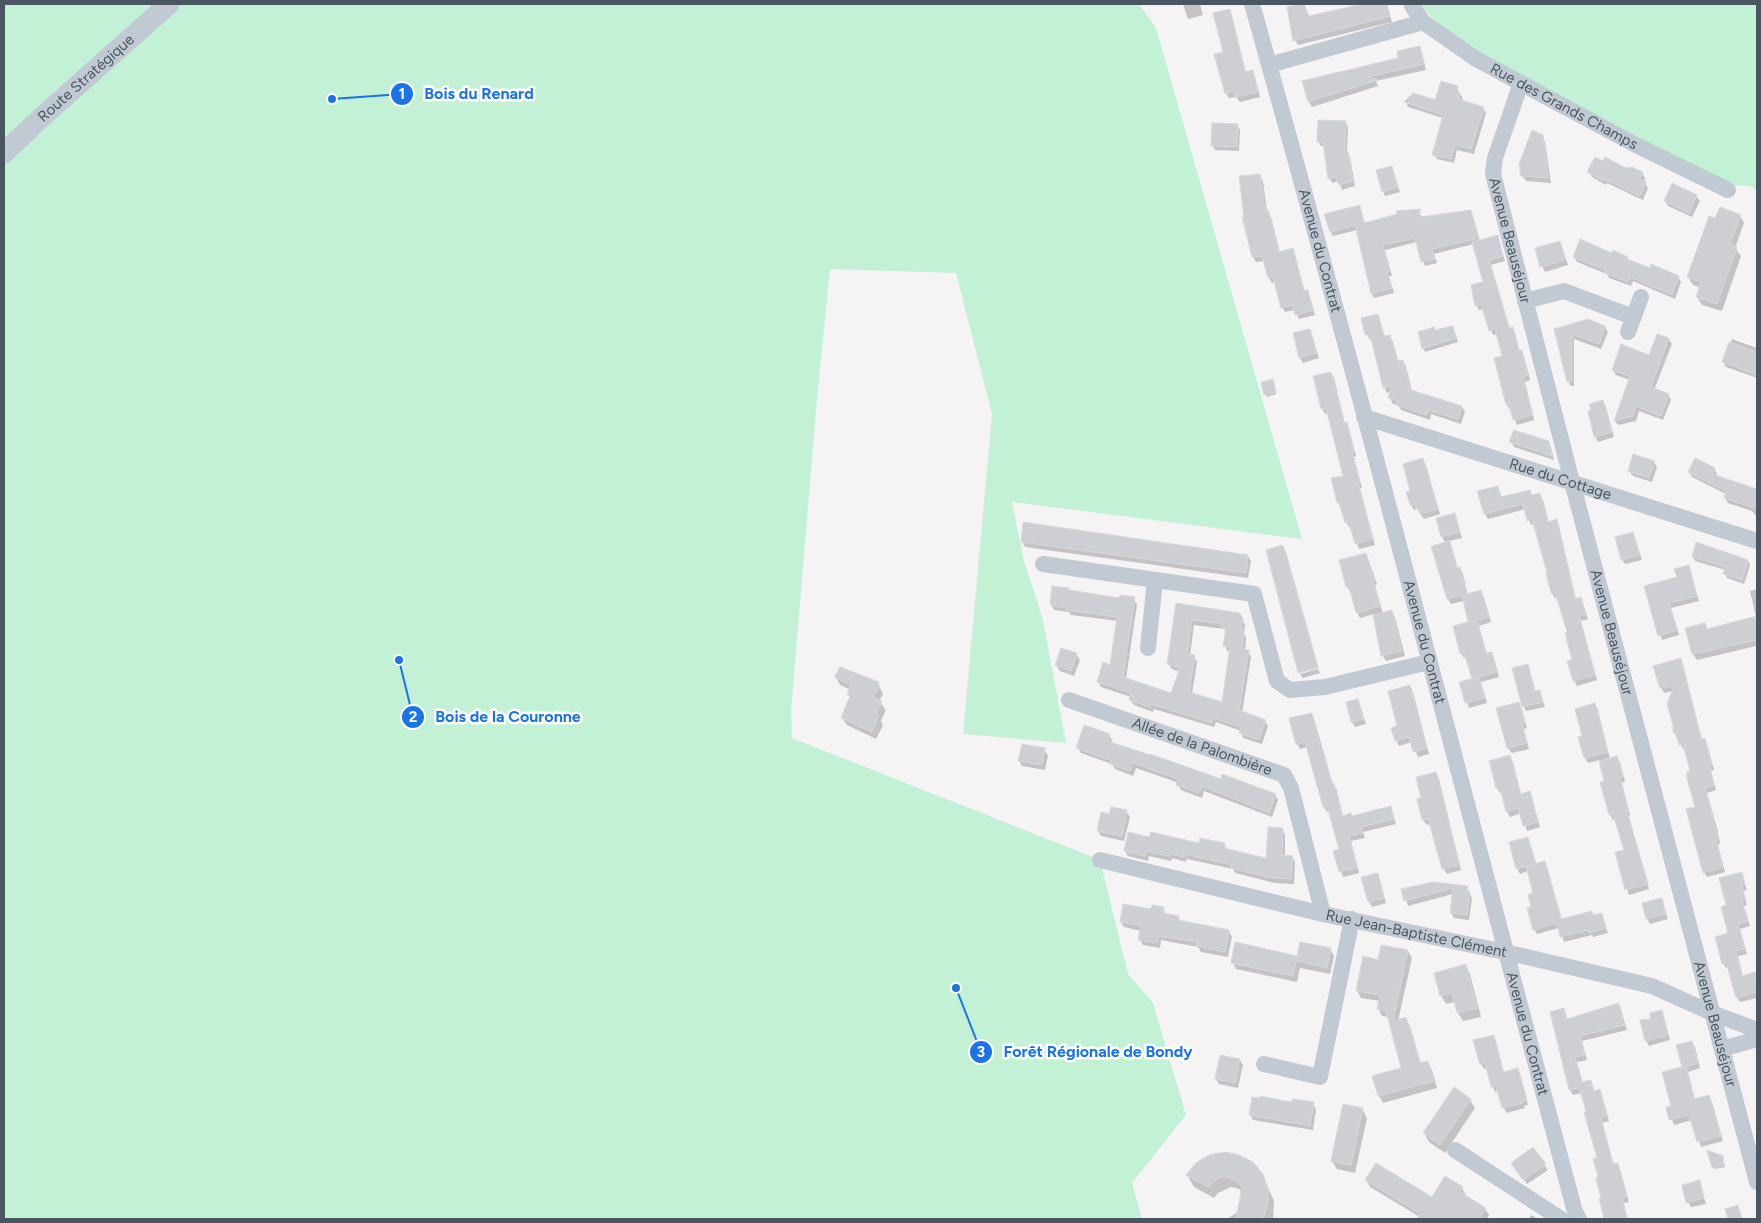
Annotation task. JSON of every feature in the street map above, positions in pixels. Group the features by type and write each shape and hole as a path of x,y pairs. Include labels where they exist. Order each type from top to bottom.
{"street":[{"name":"Route Stratégique","path":"4,153 169,4"},
{"name":"Avenue du Contrat","path":"1252,4 1364,417 1505,952 1575,1212 1579,1219"},
{"name":"Rue des Grands Champs","path":"1412,6 1423,22 1476,59 1636,145 1728,190"},
{"path":"1270,65 1423,22"},
{"name":"Avenue Beauséjour","path":"1521,82 1495,158 1493,174 1572,482 1757,1182"},
{"path":"1525,301 1564,291 1631,324 1641,297"},
{"name":"Rue du Cottage","path":"1364,417 1757,542"},
{"path":"1044,564 1254,594 1277,681 1290,690 1325,687 1429,662"},
{"path":"1148,648 1154,580"},
{"name":"Allée de la Palombière","path":"1069,700 1284,775 1291,788 1323,914"},
{"name":"Rue Jean-Baptiste Clément","path":"1100,860 1323,914 1505,952 1652,986 1712,1013 1757,1030"},
{"path":"1264,1064 1320,1077 1352,919"},
{"path":"1722,1049 1757,1039"},
{"path":"1455,1150 1560,1219"}],"green space":[{"path":"4,4 1139,4 1156,28 1302,539 1012,502 1024,561 1043,620 1066,743 963,734 992,414 956,273 830,269 817,399 791,711 792,738 1100,860 1128,974 1153,1003 1186,1115 1132,1183 1142,1219 4,1219"},
{"path":"1419,4 1757,4 1757,190 1749,186 1730,185 1487,58 1437,23"}],"building":[{"path":"1304,4 1309,16 1362,4 1387,4 1390,16 1293,41 1287,7"},
{"path":"1230,9 1245,72 1253,70 1258,92 1235,97 1234,91 1225,94 1214,54 1223,52 1213,13"},
{"path":"1420,46 1424,64 1368,77 1377,80 1308,102 1302,81 1398,58 1397,51"},
{"path":"1441,81 1458,86 1457,91 1460,93 1458,99 1484,107 1471,149 1455,145 1451,159 1432,155 1443,115 1404,102 1413,93 1435,100"},
{"path":"1318,120 1346,121 1345,151 1348,151 1353,181 1339,185 1336,177 1328,179 1323,142 1317,142"},
{"path":"1212,123 1238,124 1237,147 1211,146"},
{"path":"1532,130 1543,135 1548,178 1521,176 1519,164"},
{"path":"1595,157 1603,161 1605,157 1626,168 1632,167 1643,172 1640,179 1646,182 1640,196 1587,172"},
{"path":"1392,166 1398,187 1382,192 1376,170"},
{"path":"1260,174 1265,211 1268,210 1279,252 1293,248 1304,291 1308,290 1313,310 1295,315 1292,305 1281,308 1273,277 1268,278 1262,256 1252,257 1242,217 1244,217 1239,176"},
{"path":"1672,183 1697,195 1689,213 1664,201"},
{"path":"1360,205 1364,223 1397,214 1396,211 1420,209 1420,217 1471,210 1479,238 1432,249 1435,259 1421,262 1415,238 1383,245 1390,271 1387,272 1392,288 1371,294 1355,225 1330,232 1324,214"},
{"path":"1720,207 1741,215 1730,244 1737,247 1717,304 1696,297 1701,282 1687,277 1709,216 1715,218"},
{"path":"1498,235 1503,256 1489,260 1509,328 1513,327 1519,351 1522,350 1528,375 1523,377 1533,415 1513,420 1509,404 1506,405 1494,358 1502,356 1495,329 1489,331 1481,304 1475,306 1471,285 1483,282 1472,242"},
{"path":"1580,239 1612,253 1613,250 1628,257 1627,259 1650,268 1651,264 1679,276 1672,295 1630,277 1628,282 1605,273 1606,270 1573,257"},
{"path":"1560,241 1566,260 1540,267 1535,248"},
{"path":"1378,314 1384,336 1390,335 1398,361 1403,360 1411,390 1462,406 1458,419 1428,410 1427,415 1396,405 1398,401 1388,398 1392,385 1383,388 1370,334 1365,335 1361,318"},
{"path":"1588,319 1605,326 1599,344 1572,334 1572,381 1567,382 1554,329"},
{"path":"1453,326 1456,338 1422,349 1418,332 1434,327 1435,330"},
{"path":"1310,329 1317,353 1299,358 1293,333"},
{"path":"1657,334 1669,338 1651,387 1669,394 1661,416 1636,406 1633,416 1614,421 1630,376 1612,370 1621,344 1649,355"},
{"path":"1729,342 1757,352 1757,375 1722,362"},
{"path":"1331,372 1344,423 1347,422 1360,483 1358,483 1373,539 1355,544 1349,522 1345,523 1339,502 1337,503 1331,478 1343,476 1326,408 1321,409 1313,376"},
{"path":"1273,379 1276,392 1264,395 1261,382"},
{"path":"1603,400 1612,432 1594,437 1588,411 1591,410 1589,404"},
{"path":"1514,430 1549,441 1552,456 1509,442"},
{"path":"1633,454 1655,461 1649,478 1628,471"},
{"path":"1423,458 1438,509 1420,514 1415,504 1410,505 1406,492 1410,491 1403,464"},
{"path":"1695,458 1715,468 1712,474 1757,489 1757,509 1724,498 1726,491 1688,472"},
{"path":"1498,486 1501,497 1530,490 1532,495 1540,493 1548,522 1557,519 1575,599 1581,597 1586,614 1579,616 1595,675 1573,681 1567,661 1572,660 1565,633 1567,632 1555,592 1551,593 1532,519 1527,521 1523,504 1484,514 1477,491"},
{"path":"1455,513 1460,532 1441,537 1436,518"},
{"path":"1023,522 1248,555 1246,573 1021,542"},
{"path":"1633,532 1640,555 1621,560 1615,537"},
{"path":"1450,541 1457,568 1460,567 1467,594 1481,590 1489,617 1477,620 1486,653 1492,652 1497,672 1472,679 1464,652 1460,654 1453,626 1468,622 1462,595 1447,599 1431,546"},
{"path":"1696,542 1748,560 1742,580 1723,574 1726,567 1692,557"},
{"path":"1283,545 1318,668 1298,673 1266,550"},
{"path":"1366,553 1375,579 1373,579 1380,606 1356,613 1349,586 1346,587 1339,560"},
{"path":"1689,565 1697,596 1669,603 1677,630 1658,636 1644,586 1677,577 1674,569"},
{"path":"1052,586 1120,598 1120,595 1135,597 1123,677 1171,693 1180,668 1167,664 1176,603 1239,613 1243,618 1241,631 1244,631 1242,649 1249,650 1239,710 1266,720 1259,740 1239,733 1241,727 1213,718 1212,723 1151,704 1150,707 1129,700 1131,693 1097,682 1103,662 1110,665 1117,617 1066,610 1067,608 1050,605","holes":["1192,620 1222,624 1221,628 1226,628 1223,646 1230,647 1222,702 1189,692 1195,655 1187,654"]},
{"path":"1392,610 1402,651 1381,656 1373,615"},
{"path":"1757,616 1757,640 1692,654 1685,628 1705,623 1707,629"},
{"path":"1061,648 1077,653 1071,671 1055,665"},
{"path":"1681,658 1701,739 1705,738 1712,765 1709,765 1714,785 1705,788 1723,867 1703,873 1686,809 1695,807 1687,779 1687,772 1690,771 1683,744 1679,745 1676,734 1673,732 1667,704 1674,686 1660,688 1653,666"},
{"path":"1528,664 1535,691 1540,690 1543,702 1522,707 1512,668"},
{"path":"840,667 879,682 878,685 880,686 873,697 882,701 876,714 879,716 872,732 841,718 850,696 847,695 851,685 834,677"},
{"path":"1479,677 1485,698 1465,703 1459,682"},
{"path":"1410,685 1427,748 1413,752 1409,737 1395,741 1391,728 1397,726 1388,691"},
{"path":"1358,699 1364,719 1351,722 1346,702"},
{"path":"1519,702 1525,723 1522,723 1527,743 1507,748 1496,708"},
{"path":"1595,703 1608,752 1584,758 1578,737 1582,736 1575,709"},
{"path":"1312,713 1321,751 1323,750 1332,784 1334,783 1342,816 1351,813 1352,816 1391,806 1394,819 1361,827 1363,833 1349,836 1357,868 1339,872 1333,851 1339,849 1327,806 1323,807 1305,742 1296,745 1289,718"},
{"path":"1084,725 1110,734 1107,741 1221,779 1222,774 1276,794 1269,813 1202,786 1199,793 1176,785 1178,779 1133,763 1130,771 1110,764 1112,761 1076,748"},
{"path":"1022,744 1045,748 1042,765 1018,761"},
{"path":"1510,755 1521,794 1530,791 1538,822 1523,826 1518,808 1506,812 1500,787 1496,788 1489,761"},
{"path":"1617,756 1623,777 1620,778 1627,811 1648,884 1625,890 1615,852 1624,850 1613,814 1609,815 1600,782 1604,781 1599,761"},
{"path":"1436,772 1459,865 1442,869 1428,819 1422,820 1417,799 1421,798 1416,777"},
{"path":"1111,807 1127,810 1122,836 1097,831 1101,812 1109,814"},
{"path":"1268,827 1283,828 1282,855 1293,856 1291,879 1272,878 1231,868 1232,865 1184,854 1184,857 1169,854 1169,856 1146,851 1145,856 1124,851 1128,832 1149,837 1151,832 1199,843 1200,838 1225,843 1224,848 1266,858"},
{"path":"1528,837 1536,864 1516,869 1509,842"},
{"path":"1545,861 1561,919 1592,911 1593,915 1602,913 1606,928 1589,933 1588,930 1560,937 1557,923 1533,930 1527,908 1531,907 1528,895 1533,893 1526,866"},
{"path":"1742,872 1745,884 1741,886 1746,900 1742,901 1748,921 1738,924 1745,949 1736,951 1742,976 1755,972 1757,992 1736,998 1726,962 1722,964 1715,937 1728,933 1721,907 1726,905 1719,878"},
{"path":"1378,873 1384,898 1368,902 1361,877"},
{"path":"1433,882 1468,886 1467,891 1470,891 1467,915 1450,913 1453,888 1404,901 1401,889"},
{"path":"1662,898 1666,914 1646,919 1642,903"},
{"path":"1123,904 1151,909 1152,905 1164,907 1163,913 1179,916 1178,920 1229,930 1225,952 1196,946 1197,942 1159,936 1157,943 1138,940 1141,926 1120,922"},
{"path":"1235,942 1297,956 1300,942 1331,948 1327,968 1296,961 1293,976 1231,963"},
{"path":"1381,945 1408,950 1393,1021 1406,1017 1420,1063 1428,1061 1434,1081 1378,1096 1372,1076 1401,1068 1386,1011 1377,1009 1380,995 1356,991 1363,956 1378,960"},
{"path":"1466,964 1477,1008 1457,1013 1452,993 1440,996 1434,973"},
{"path":"1619,1003 1625,1025 1580,1036 1585,1055 1575,1057 1582,1082 1591,1080 1594,1091 1600,1089 1607,1115 1601,1118 1613,1164 1618,1163 1627,1197 1622,1198 1627,1219 1604,1219 1596,1180 1598,1176 1593,1159 1597,1158 1584,1112 1586,1111 1579,1088 1569,1090 1550,1012 1564,1008 1567,1019"},
{"path":"1662,1010 1668,1035 1645,1041 1640,1020 1650,1019 1650,1013"},
{"path":"1494,1035 1503,1072 1518,1068 1527,1100 1522,1101 1523,1103 1502,1108 1496,1086 1491,1087 1485,1063 1480,1065 1473,1040"},
{"path":"1692,1041 1698,1063 1686,1067 1694,1099 1709,1095 1721,1136 1697,1142 1689,1115 1669,1120 1666,1107 1671,1106 1662,1072 1682,1067 1676,1045"},
{"path":"1220,1055 1240,1059 1235,1083 1215,1079"},
{"path":"1454,1087 1471,1099 1440,1145 1423,1133"},
{"path":"1260,1096 1290,1102 1293,1099 1314,1102 1310,1126 1249,1115 1252,1097 1260,1098"},
{"path":"1343,1104 1363,1108 1351,1165 1331,1161"},
{"path":"1533,1147 1546,1164 1523,1180 1511,1163"},
{"path":"1707,1150 1723,1156 1724,1165 1712,1168"},
{"path":"1225,1152 1239,1155 1253,1162 1263,1174 1268,1188 1268,1204 1263,1219 1236,1219 1242,1186 1231,1178 1224,1176 1218,1178 1208,1187 1186,1175 1196,1163 1209,1155"},
{"path":"1376,1163 1432,1197 1445,1176 1463,1187 1460,1192 1486,1208 1479,1219 1417,1219 1420,1214 1365,1180"},
{"path":"1700,1180 1704,1198 1686,1203 1682,1185"},
{"path":"1738,1205 1742,1219 1728,1219 1725,1209"}],"place":[{"name":"Bois du Renard","path":"332,99"},
{"name":"Bois de la Couronne","path":"399,660"},
{"name":"Forêt Régionale de Bondy","path":"956,988"}]}
